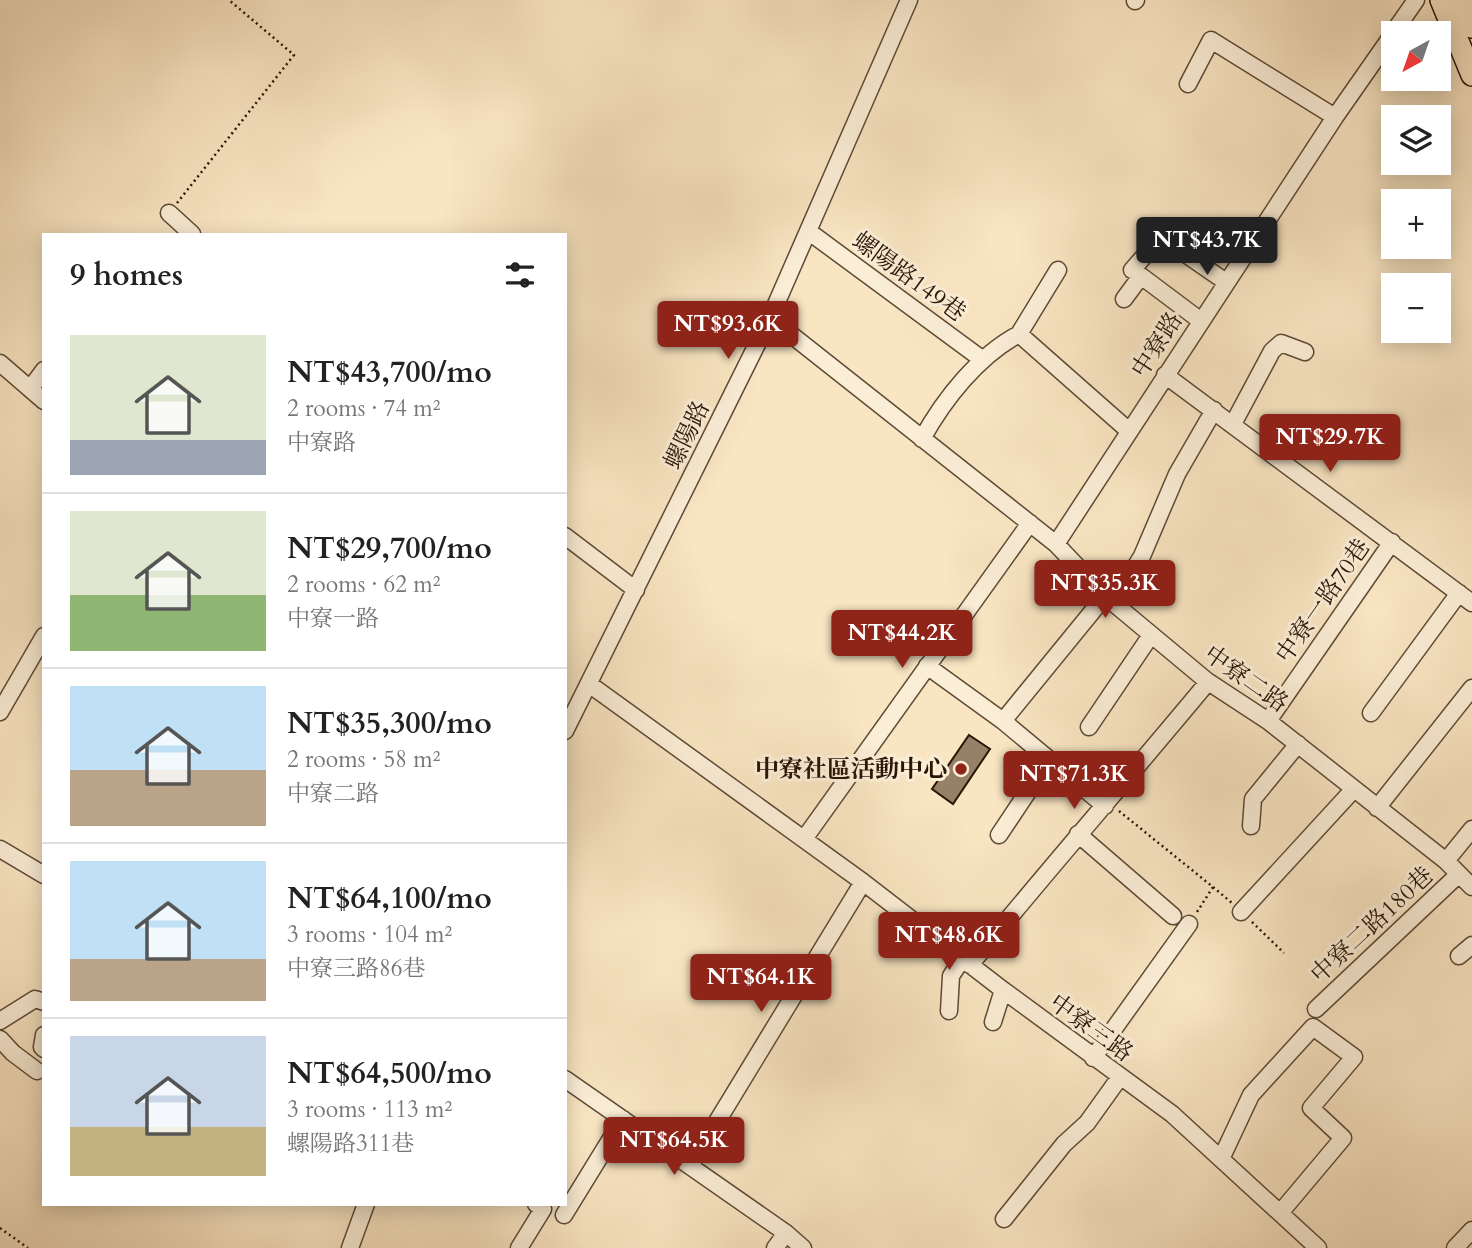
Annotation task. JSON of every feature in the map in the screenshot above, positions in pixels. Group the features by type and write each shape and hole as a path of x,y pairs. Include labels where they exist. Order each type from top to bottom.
{"main road":[{"path":"1441,0 1472,75"},
{"path":"1461,0 1472,27"}],"street":[{"name":"螺陽路","path":"567,728 770,318 909,0"},
{"name":"中寮路","path":"1401,21 1416,0"},
{"path":"1188,84 1211,40 1335,117"},
{"name":"中寮路","path":"1056,544 1165,374 1381,50"},
{"path":"169,214 191,233"},
{"name":"螺陽路149巷","path":"808,232 983,360"},
{"path":"1132,270 1161,237 1226,282"},
{"path":"922,439 936,414 983,360 997,346 1019,334 1058,270"},
{"path":"1124,299 1141,276 1201,321"},
{"name":"中寮二路","path":"770,318 1056,544 1109,599 1208,682 1298,744 1446,861 1472,887"},
{"path":"1019,334 1129,431"},
{"path":"1233,425 1272,351 1281,343 1305,352"},
{"path":"0,363 42,399"},
{"path":"30,389 42,373"},
{"path":"1165,374 1466,598 1371,713"},
{"path":"1003,721 1109,599 1142,556 1177,474 1214,410"},
{"path":"804,839 1030,523"},
{"path":"567,538 636,590"},
{"name":"中寮一路70巷","path":"1268,721 1392,542"},
{"path":"1089,727 1151,635"},
{"path":"0,712 42,639"},
{"path":"927,666 1003,721 1106,804"},
{"path":"949,1011 951,976 1106,804 1208,682"},
{"name":"中寮三路","path":"589,684 863,882 1093,1058 1172,1114 1318,1248"},
{"path":"1377,808 1472,688"},
{"path":"1251,826 1253,799 1298,744"},
{"path":"999,835 1049,760"},
{"path":"1241,912 1354,789"},
{"path":"1446,861 1472,828"},
{"path":"1078,834 1172,916"},
{"path":"0,849 42,875"},
{"name":"中寮二路180巷","path":"1316,1009 1459,874"},
{"path":"690,1166 863,882"},
{"path":"1093,1058 1189,924"},
{"path":"993,1022 1003,990"},
{"path":"0,1021 35,999 42,1001"},
{"path":"1221,1159 1251,1095 1313,1027 1354,1057 1311,1108 1343,1138 1280,1213"},
{"path":"0,1039 37,1071"},
{"path":"1004,1219 1064,1144 1087,1123 1120,1077"},
{"path":"567,1080 786,1233 803,1248"},
{"path":"564,1215 623,1119"},
{"path":"350,1248 365,1206"},
{"path":"519,1248 542,1209 538,1206"},
{"path":"1455,1248 1472,1230"},
{"path":"775,1248 786,1233"}],"path":[{"path":"169,214 294,55 229,0"},
{"path":"1106,804 1213,887 1189,924"},
{"path":"0,1228 28,1248"}],"building":[{"name":"中寮社區活動中心","path":"969,735 990,749 953,804 932,789"}],"place":[{"name":"中寮社區活動中心","path":"961,769"}]}
